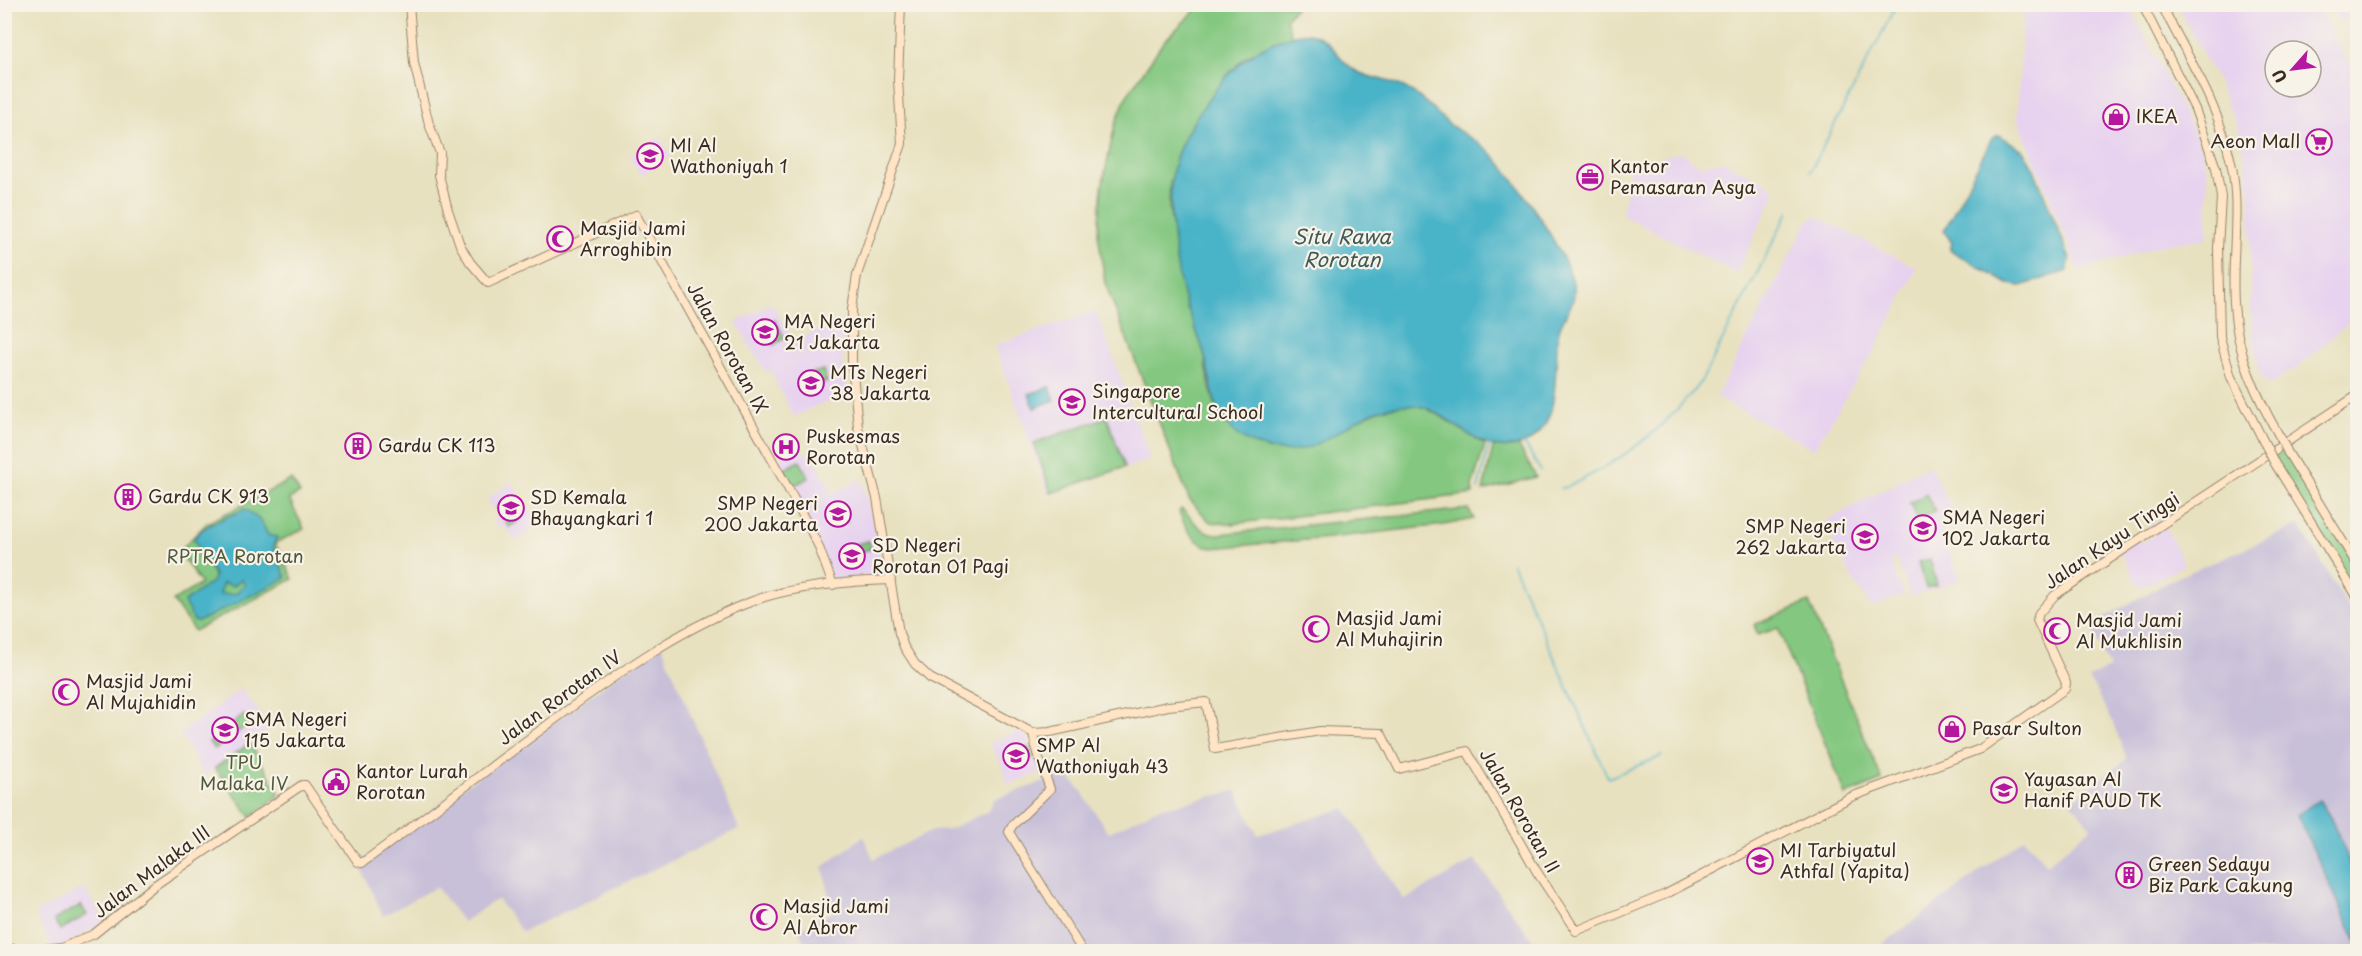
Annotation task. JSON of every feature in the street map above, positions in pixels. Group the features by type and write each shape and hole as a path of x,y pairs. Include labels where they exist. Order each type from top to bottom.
{"street":[{"name":"Jalan Rorotan IX","path":"409,4 414,63 429,124 440,153 441,182 460,245 485,280 488,283 636,215 800,510 833,585"},
{"path":"900,4 898,80 902,144 862,258 852,309 855,410 877,498 902,642 920,670 943,686 1034,733 1037,753 1050,789 1010,829 1020,851 1083,951"},
{"path":"2142,4 2194,109 2216,168 2221,197 2217,248 2220,337 2231,377 2274,462 2358,598"},
{"path":"2161,4 2210,101 2229,155 2235,196 2234,303 2238,334 2247,372 2259,400 2288,453 2358,566"},
{"name":"Jalan Kayu Tinggi","path":"1689,882 1851,797 1980,749 2063,692 2066,683 2037,620 2048,602 2140,538 2184,511 2221,483 2318,423 2358,395"},
{"name":"Jalan Rorotan IV","path":"305,785 358,862 362,863 610,678 643,658 753,600 833,585 891,580"},
{"name":"Jalan Rorotan II","path":"1034,733 1050,732 1160,708 1206,702 1215,748 1320,731 1381,733 1399,769 1465,750 1471,754 1537,872 1575,930 1580,931 1689,882"},
{"name":"Jalan Malaka III","path":"4,948 34,951 61,948 94,934 154,885 234,829 290,792 305,785"}],"shaded area":[{"path":"2024,5 2129,5 2202,149 2207,171 2208,238 2161,245 2079,271 2017,117"},
{"path":"2177,5 2317,5 2344,56 2357,71 2357,315 2298,367 2270,384 2261,378 2254,344 2251,309 2250,191 2237,125"},
{"path":"2330,5 2357,5 2357,13 2339,22"},
{"name":"MI Al Wathoniyah 1","path":"659,137 671,155 641,175 629,157"},
{"path":"1682,152 1699,166 1722,161 1771,185 1775,194 1736,273 1622,215 1629,180 1629,165"},
{"path":"1813,217 1818,217 1917,268 1877,346 1814,449 1716,397 1808,221"},
{"path":"772,303 794,341 833,323 847,320 844,342 801,354 778,365 802,355 844,344 843,365 848,396 815,406 794,417 770,370 765,371 736,322"},
{"name":"Singapore Intercultural School","path":"1096,311 1150,459 1049,495 995,345"},
{"path":"799,448 802,455 810,451 832,491 808,505 861,479 873,521 883,574 833,580 776,460"},
{"path":"1929,465 1959,523 1941,533 1961,580 1911,596 1896,559 1907,551 1890,561 1904,595 1872,607 1852,578 1824,522"},
{"name":"SD Kemala Bhayangkari 1","path":"511,482 540,524 515,541 504,525 499,528 493,520 499,516 487,499"},
{"path":"2162,520 2184,565 2139,588 2119,549 2136,536 2141,544 2154,536 2149,527"},
{"path":"2299,525 2357,621 2357,951 1887,952 1883,944 2024,838 2047,864 2091,828 2071,801 2127,759 2113,723 2089,678 2109,669 2091,625 2167,582"},
{"path":"661,644 739,829 522,932 497,899 463,922 436,887 383,916 359,863"},
{"name":"SMA Negeri 115 Jakarta","path":"241,689 271,728 204,776 180,733"},
{"name":"SMP Al Wathoniyah 43","path":"1023,729 1041,772 1008,785 1003,768 990,743"},
{"path":"1067,774 1083,793 1108,833 1158,808 1236,791 1258,835 1345,808 1404,900 1475,860 1540,951 807,952 799,929 833,912 823,867 864,836 873,859 932,831 948,830 988,811 995,799"},
{"path":"84,888 105,921 61,947 52,948 35,913"}],"green space":[{"path":"1201,5 1297,5 1286,19 1292,36 1246,56 1223,80 1170,181 1169,207 1184,295 1204,352 1210,388 1219,416 1239,436 1356,419 1374,410 1406,404 1420,405 1485,445 1472,486 1473,494 1231,524 1210,522 1189,499 1105,283 1098,233 1102,187 1115,125 1126,97 1164,41"},
{"path":"775,320 785,338 773,345 763,326"},
{"path":"823,370 827,382 808,388 804,376"},
{"path":"1107,417 1125,467 1051,493 1034,443"},
{"path":"1518,445 1536,477 1483,491 1493,447"},
{"path":"2285,446 2357,566 2357,598 2270,455"},
{"path":"800,461 809,478 793,486 784,469"},
{"name":"RPTRA Rorotan","path":"291,480 300,493 289,499 304,529 275,543 293,579 194,631 173,601 201,584 179,551 207,523"},
{"path":"1926,494 1935,511 1918,520 1910,503"},
{"path":"508,501 520,520 509,527 497,508"},
{"path":"840,507 847,521 835,528 828,513"},
{"path":"1181,509 1201,529 1219,534 1468,509 1474,519 1444,525 1329,538 1212,548 1200,543 1191,535 1179,512"},
{"path":"869,541 871,549 850,554 848,546"},
{"path":"1930,559 1937,585 1926,588 1918,562"},
{"path":"1809,602 1882,780 1846,795 1778,628 1758,635 1754,625"},
{"path":"244,715 250,723 215,749 209,742"},
{"name":"TPU Malaka IV","path":"250,743 280,794 251,817 215,768"},
{"path":"1029,747 1033,758 1017,765 1012,754"},
{"path":"81,905 87,915 60,930 54,920"}],"water":[{"name":"Situ Rawa Rorotan","path":"1303,33 1312,34 1327,41 1356,71 1395,83 1413,93 1453,127 1488,150 1511,177 1550,235 1569,272 1574,293 1558,335 1555,389 1550,412 1540,432 1531,440 1504,448 1489,445 1476,439 1438,413 1424,407 1409,405 1387,407 1369,414 1301,450 1281,451 1258,446 1243,439 1223,420 1180,280 1170,194 1175,161 1188,130 1198,114 1240,63 1261,48"},
{"path":"1999,135 2023,150 2033,167 2070,259 2067,271 2021,286 2008,284 1950,250 1952,243 1944,231 1992,138"},
{"path":"1050,387 1055,400 1034,408 1029,394"},
{"path":"245,509 261,521 268,535 277,537 273,546 286,578 198,622 194,621 184,602 213,581 214,575 194,539 203,529","holes":["241,579 245,584 235,594 220,594 223,583 234,586"]},
{"path":"2319,800 2332,820 2357,880 2357,942 2297,815"}],"waterway":[{"path":"1810,172 1897,4"},
{"path":"1560,488 1587,477 1624,455 1658,429 1688,398 1702,380 1789,211"},
{"path":"1524,443 1541,471"},
{"path":"1478,489 1489,445"},
{"path":"1512,563 1608,778 1662,756"}],"place":[{"name":"IKEA","path":"2116,117"},
{"name":"Aeon Mall","path":"2319,142"},
{"name":"MI Al Wathoniyah 1","path":"650,156"},
{"name":"Kantor Pemasaran Asya","path":"1590,177"},
{"name":"Masjid Jami Arroghibin","path":"560,239"},
{"name":"MA Negeri 21 Jakarta","path":"765,332"},
{"name":"MTs Negeri 38 Jakarta","path":"811,383"},
{"name":"Singapore Intercultural School","path":"1072,402"},
{"name":"Gardu CK 113","path":"358,446"},
{"name":"Puskesmas Rorotan","path":"786,447"},
{"name":"Gardu CK 913","path":"128,497"},
{"name":"SD Kemala Bhayangkari 1","path":"511,508"},
{"name":"SMP Negeri 200 Jakarta","path":"838,514"},
{"name":"SMA Negeri 102 Jakarta","path":"1923,528"},
{"name":"SMP Negeri 262 Jakarta","path":"1865,537"},
{"name":"SD Negeri Rorotan 01 Pagi","path":"852,556"},
{"name":"Masjid Jami Al Muhajirin","path":"1316,629"},
{"name":"Masjid Jami Al Mukhlisin","path":"2057,631"},
{"name":"Masjid Jami Al Mujahidin","path":"66,692"},
{"name":"Pasar Sulton","path":"1952,729"},
{"name":"SMA Negeri 115 Jakarta","path":"225,730"},
{"name":"SMP Al Wathoniyah 43","path":"1016,756"},
{"name":"Kantor Lurah Rorotan","path":"336,782"},
{"name":"Yayasan Al Hanif PAUD TK","path":"2004,790"},
{"name":"MI Tarbiyatul Athfal (Yapita)","path":"1760,861"},
{"name":"Green Sedayu Biz Park Cakung","path":"2129,875"},
{"name":"Masjid Jami Al Abror","path":"764,917"}]}
